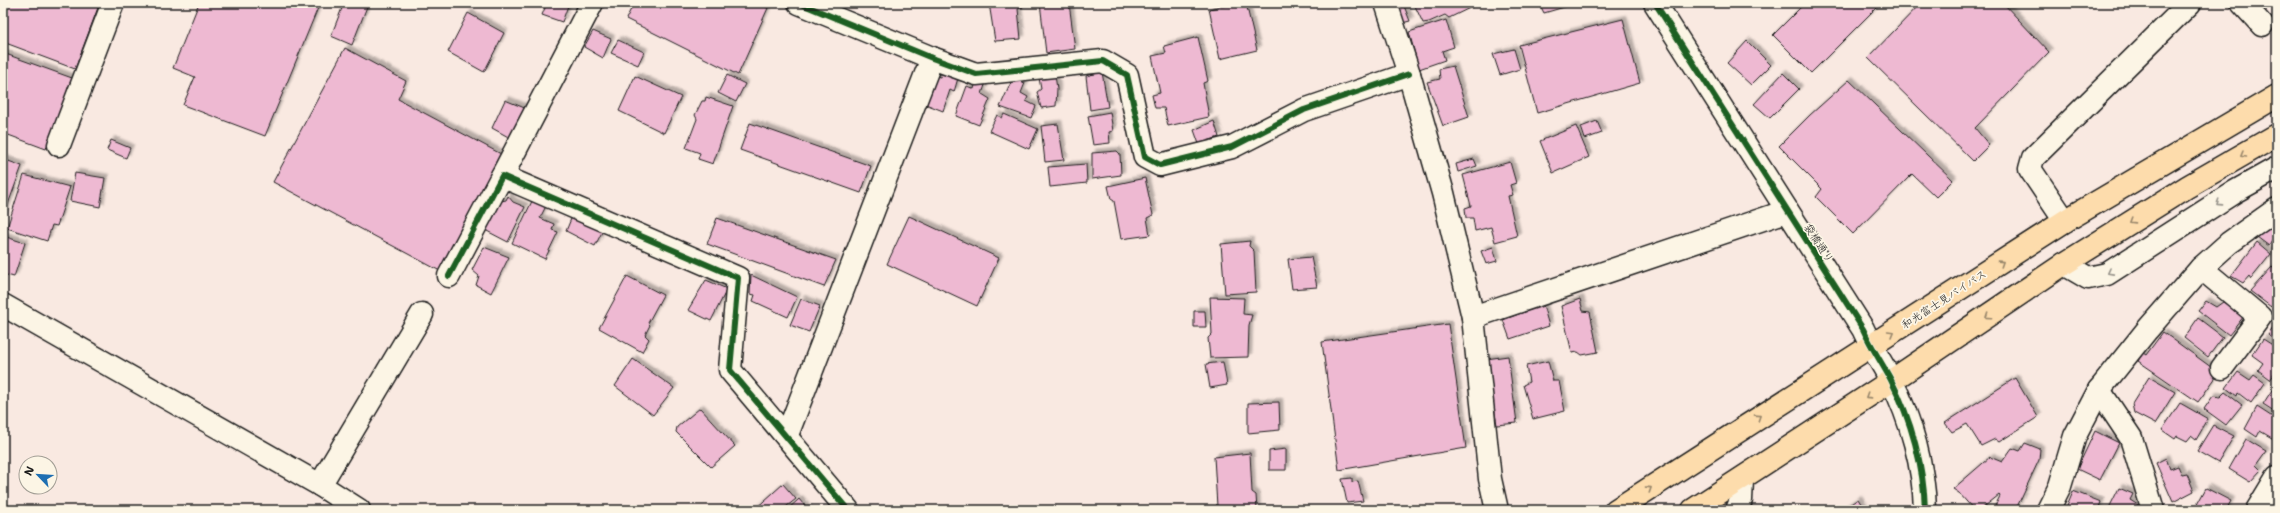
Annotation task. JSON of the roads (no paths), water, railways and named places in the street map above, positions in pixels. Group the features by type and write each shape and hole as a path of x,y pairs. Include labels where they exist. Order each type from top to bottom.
{"highway":[{"name":"和光富士見バイパス","path":"1616,510 2065,221 2277,96"},
{"path":"1693,510 1742,480 2064,264 2187,187 2277,135"}],"street":[{"path":"59,145 113,3"},
{"path":"449,276 592,3"},
{"path":"799,3 932,58 976,74 1103,61 1127,75 1145,156 1160,166 1232,147 1304,110 1409,74"},
{"path":"1386,3 1409,74 1443,193 1473,317 1490,480 1497,510"},
{"name":"袋橋通り","path":"1655,3 1863,329 1891,381 1905,412 1924,482 1925,510"},
{"path":"2065,221 2030,169 2033,158 2190,3"},
{"path":"2242,3 2262,25"},
{"path":"787,435 932,58"},
{"path":"2064,264 2088,278 2107,274 2236,191 2277,168"},
{"path":"502,176 738,278 730,370 787,435 848,510"},
{"path":"2048,510 2060,486 2075,436 2099,390 2147,330 2201,268 2229,242 2277,209"},
{"path":"1473,317 1787,211"},
{"path":"2201,268 2260,317 2222,368"},
{"path":"3,305 320,485 359,510"},
{"path":"320,485 422,314"},
{"path":"2099,390 2131,438 2153,510"},
{"path":"2257,510 2277,477"},
{"path":"1737,510 1741,500 1742,480"}]}
